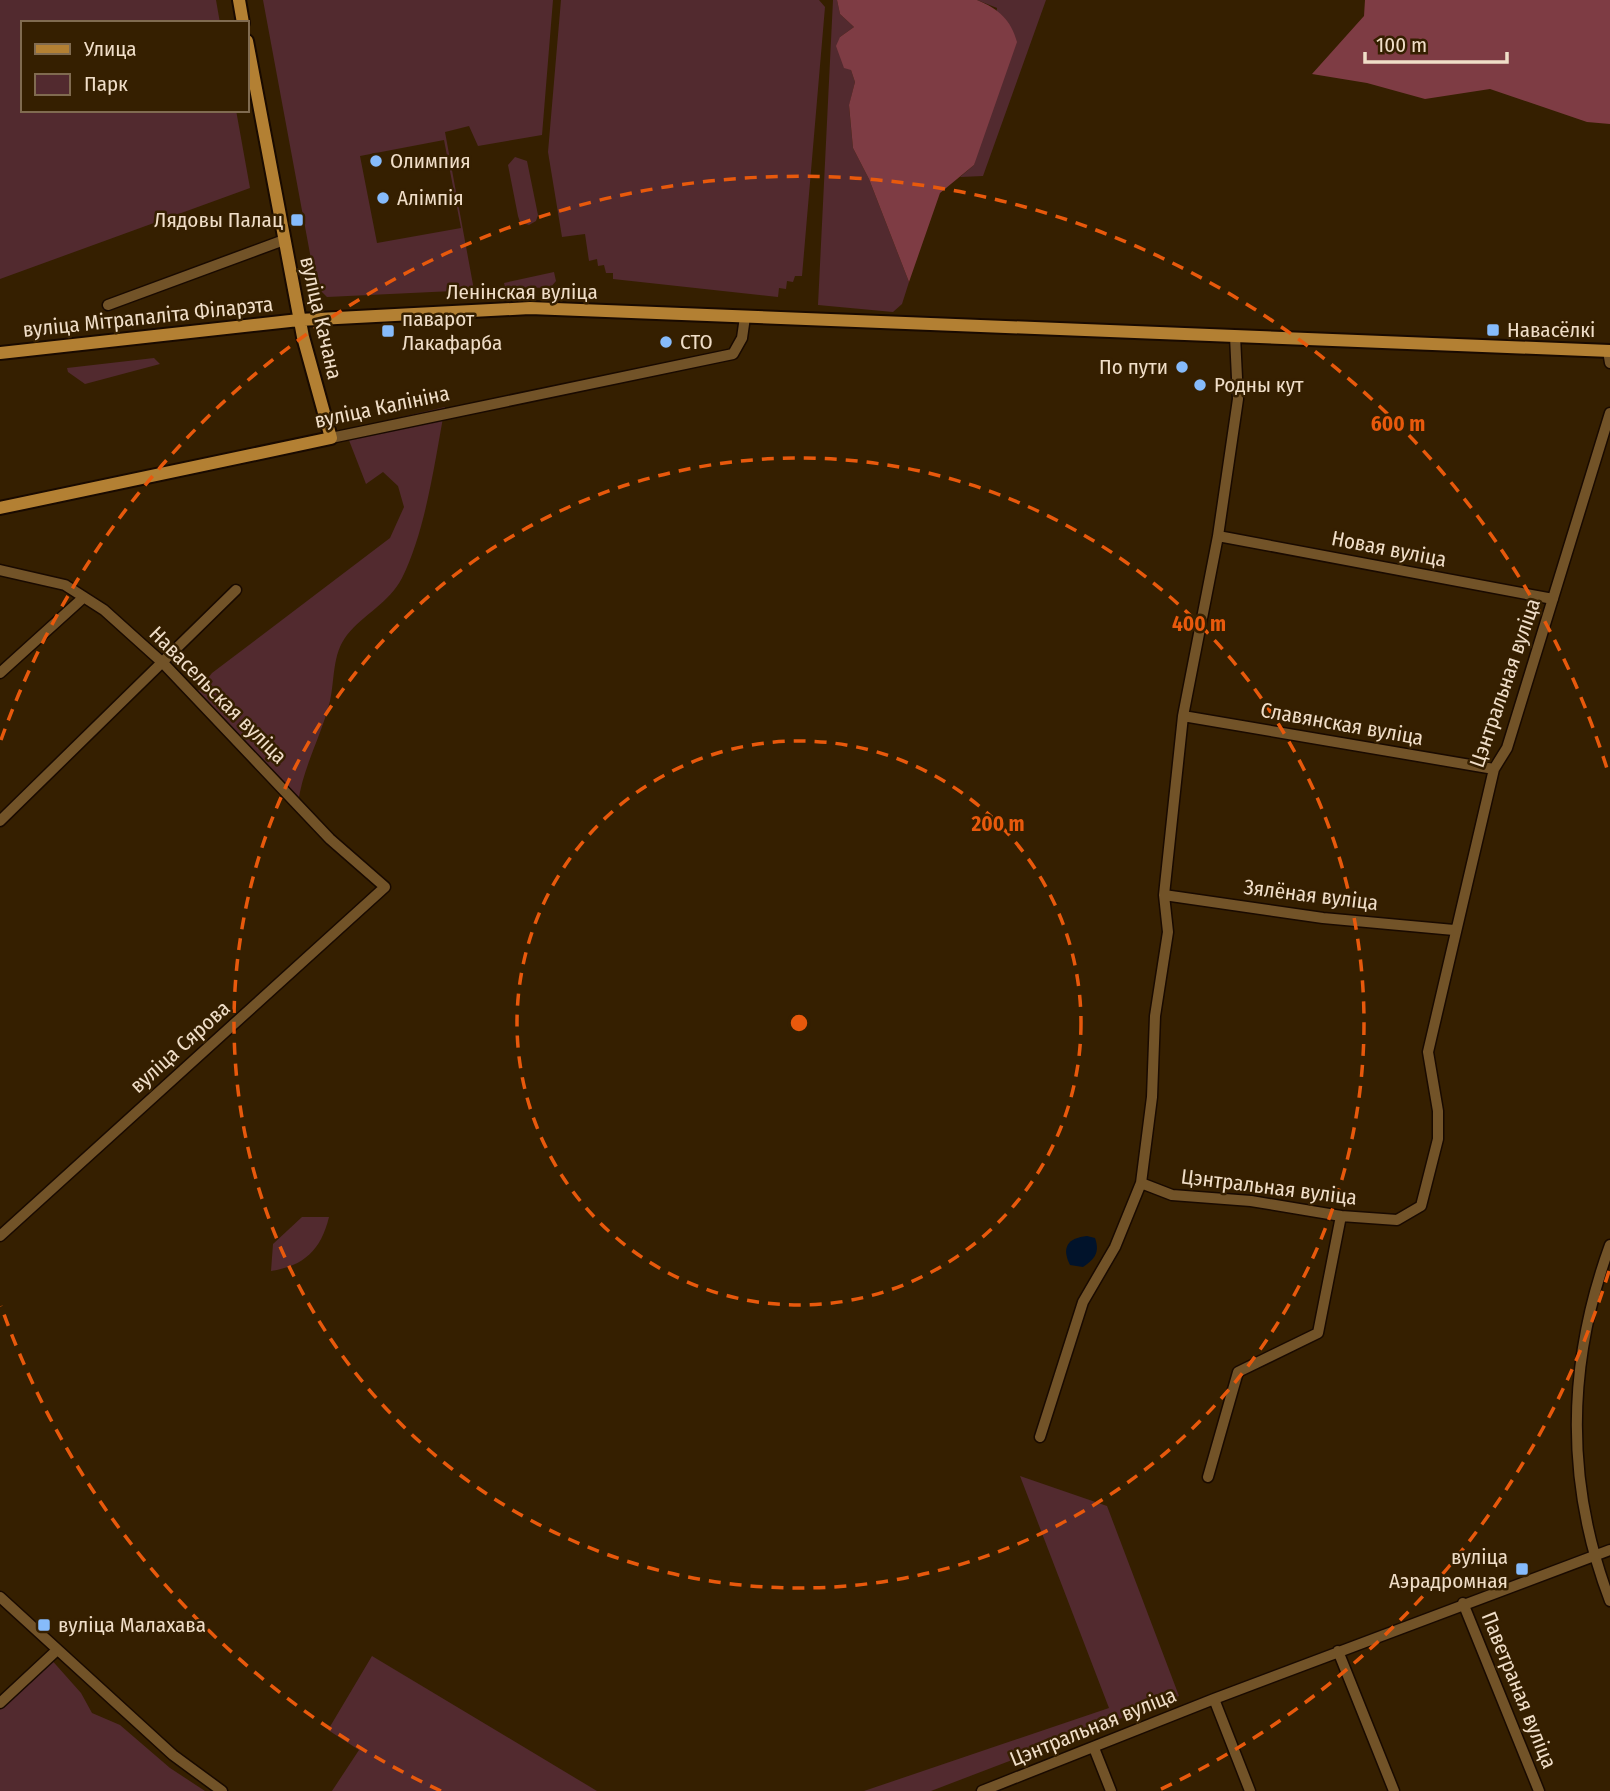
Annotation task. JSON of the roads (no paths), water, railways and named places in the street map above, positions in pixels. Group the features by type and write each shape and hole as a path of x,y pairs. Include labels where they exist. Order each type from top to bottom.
{"main road":[{"path":"239,0 243,21"},
{"name":"вуліца Качана","path":"248,46 299,320 331,438"},
{"name":"Ленінская вуліца","path":"299,320 530,308 1236,336"},
{"name":"вуліца Мітрапаліта Філарэта","path":"0,352 299,320"},
{"path":"1236,336 1609,355"},
{"name":"вуліца Калініна","path":"0,509 331,438"}],"street":[{"path":"108,305 284,240"},
{"name":"вуліца Калініна","path":"331,438 733,354 742,338 745,317"},
{"path":"1040,1437 1083,1302 1115,1247 1142,1183 1152,1097 1154,1016 1168,932 1164,895 1183,716 1218,536 1238,399 1236,336"},
{"name":"Цэнтральная вуліца","path":"1142,1183 1172,1195 1251,1201 1341,1216 1397,1220 1421,1206 1438,1139 1438,1111 1428,1052 1454,930 1494,769 1507,748 1610,413"},
{"name":"Новая вуліца","path":"1218,536 1553,599"},
{"name":"Навасельская вуліца","path":"0,570 65,585 84,597 164,664 330,839 385,887"},
{"path":"0,821 164,664 236,590"},
{"path":"0,673 84,597"},
{"name":"Славянская вуліца","path":"1183,716 1494,769"},
{"name":"вуліца Сярова","path":"0,1236 385,887"},
{"name":"Зялёная вуліца","path":"1164,895 1323,918 1454,930"},
{"path":"1208,1477 1238,1373 1318,1333 1341,1216"},
{"path":"1610,1245 1588,1314 1576,1414 1581,1505 1610,1601"},
{"name":"Цэнтральная вуліца","path":"982,1791 1463,1603 1610,1550"},
{"path":"0,1597 178,1760 222,1791"},
{"name":"Паветраная вуліца","path":"1463,1603 1539,1791"},
{"path":"0,1703 56,1651"},
{"path":"1338,1651 1394,1791"},
{"path":"1213,1699 1250,1791"},
{"path":"1094,1748 1111,1791"}],"water":[{"path":"1087,1236 1095,1238 1095,1255 1083,1267 1070,1265 1066,1248 1071,1241"}],"place":[{"name":"Олимпия","path":"376,161"},
{"name":"Алімпія","path":"383,198"},
{"name":"Лядовы Палац","path":"297,220"},
{"name":"Навасёлкі","path":"1493,330"},
{"name":"паварот Лакафарба","path":"388,331"},
{"name":"СТО","path":"666,342"},
{"name":"По пути","path":"1182,367"},
{"name":"Родны кут","path":"1200,385"},
{"name":"вуліца Аэрадромная","path":"1522,1569"},
{"name":"вуліца Малахава","path":"44,1625"}]}
